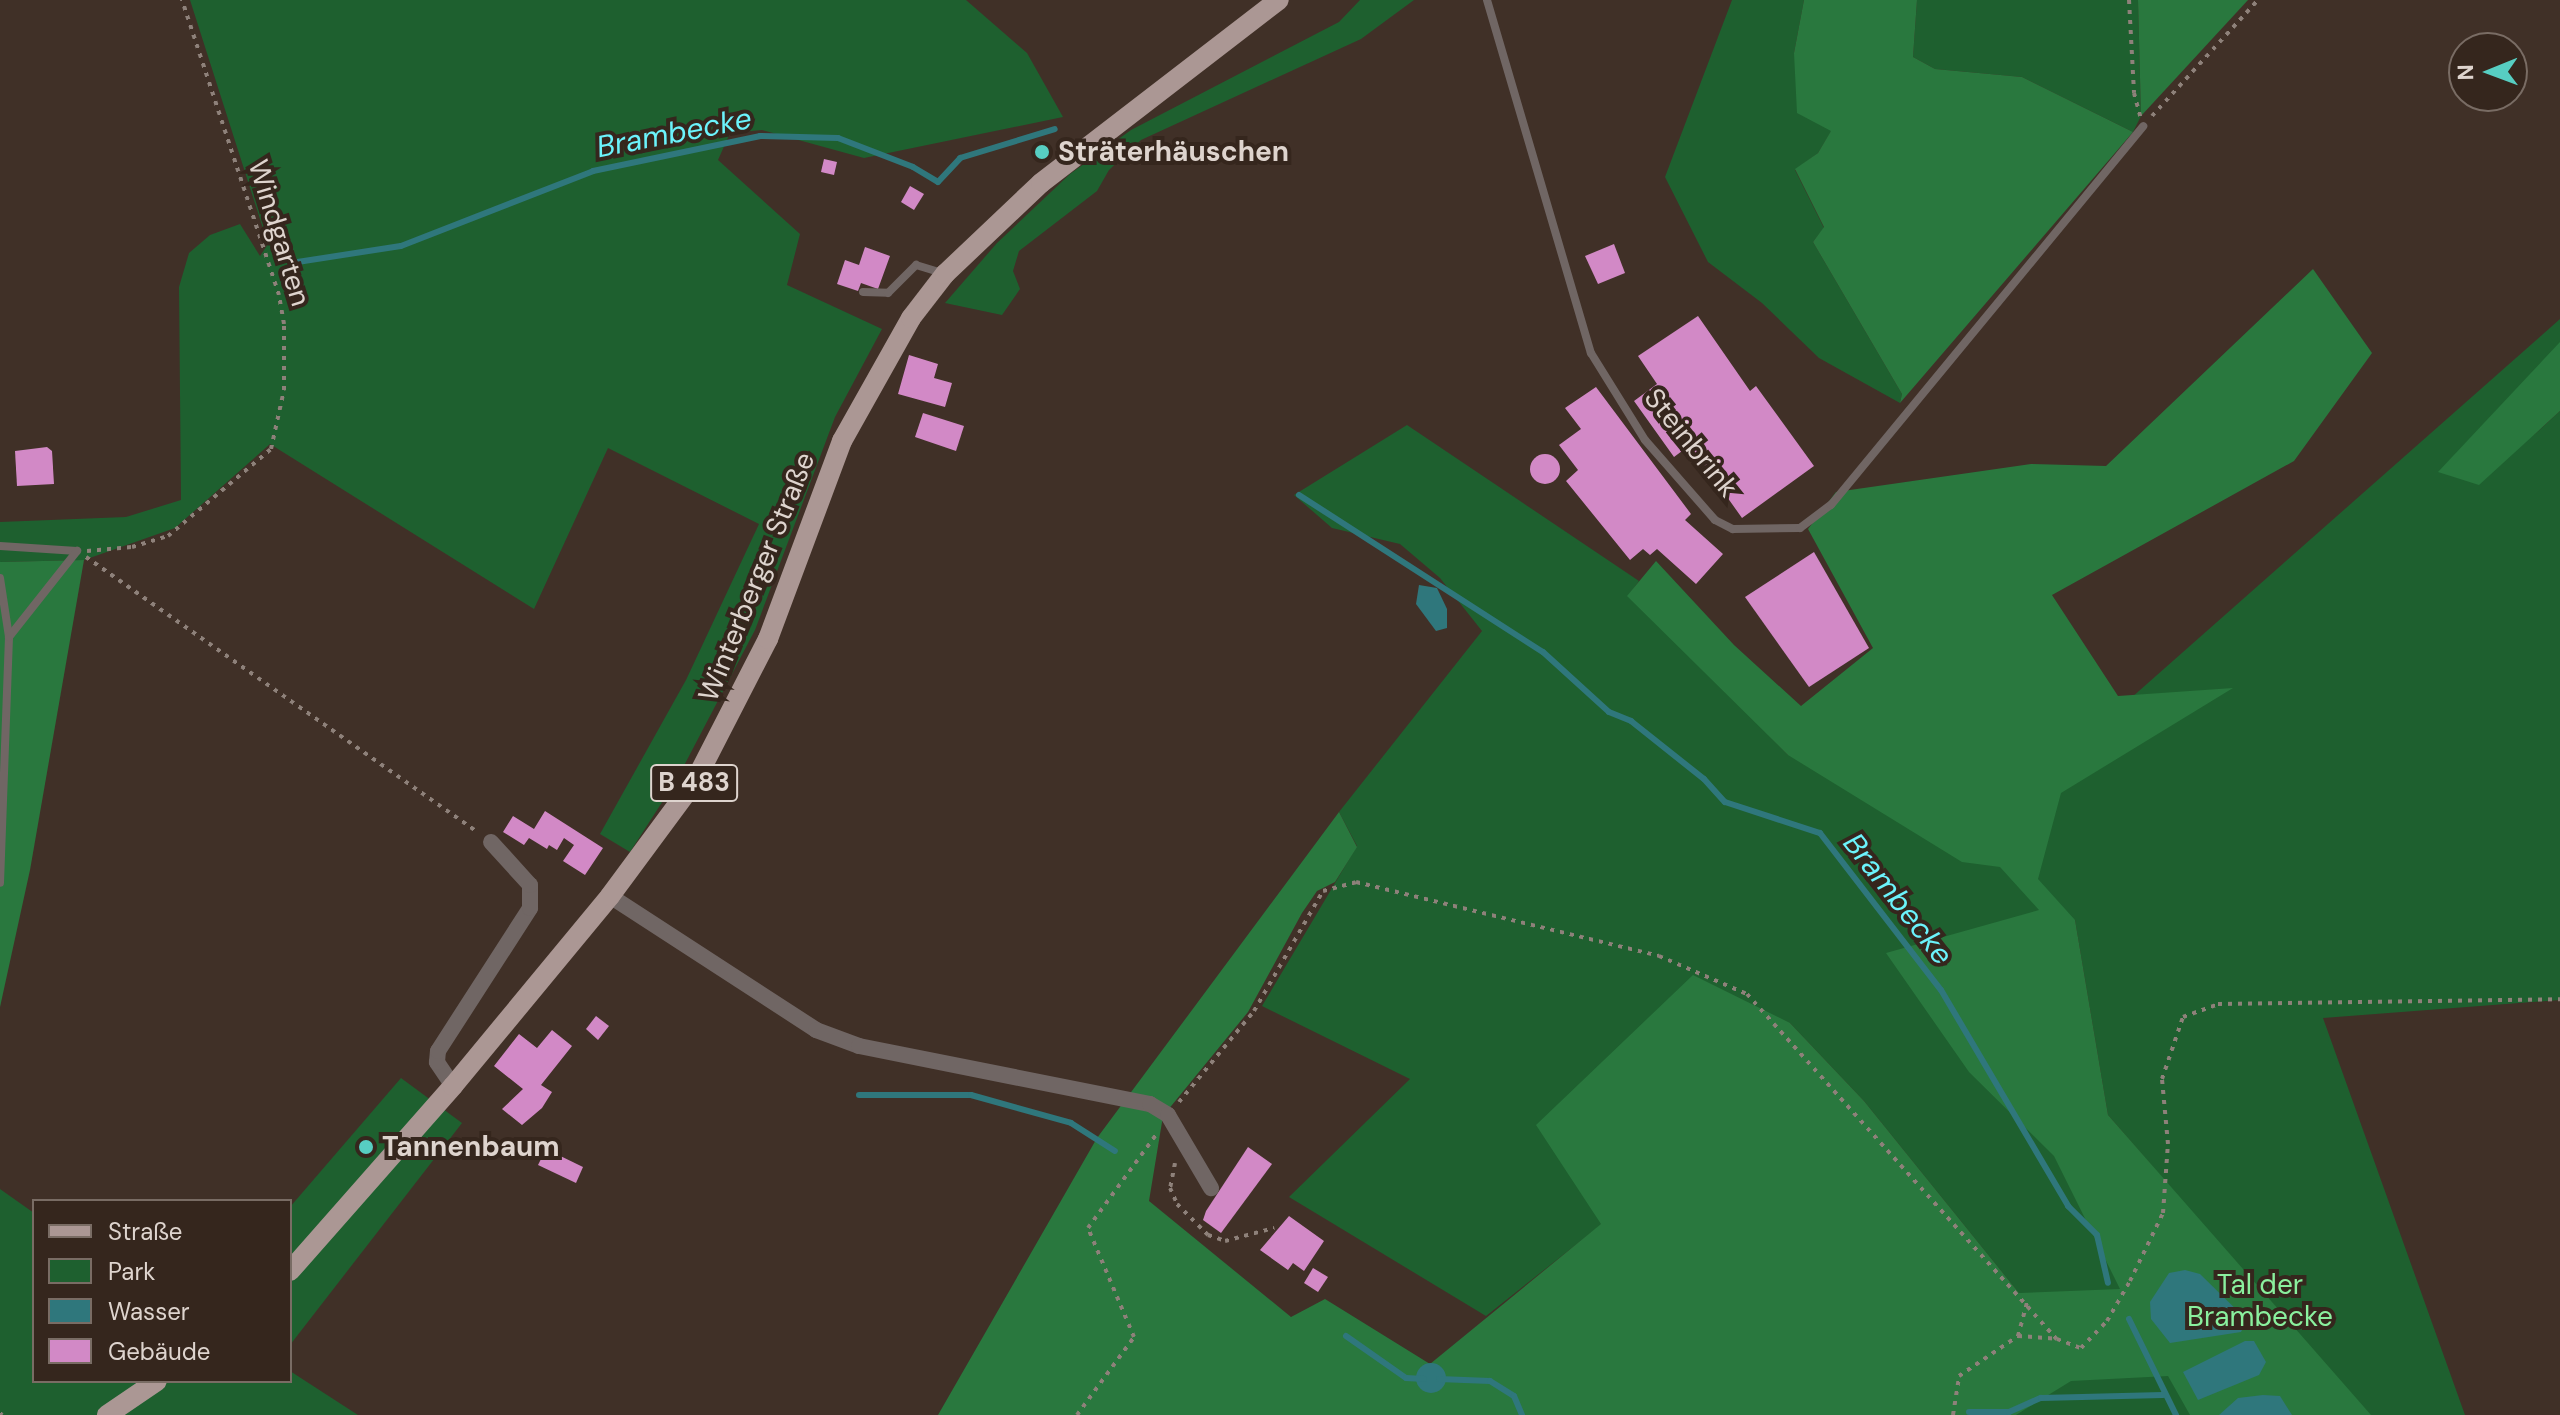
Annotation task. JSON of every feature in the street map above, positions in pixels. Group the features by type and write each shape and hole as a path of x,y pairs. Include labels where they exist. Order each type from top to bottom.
{"main road":[{"name":"Winterberger Straße","path":"292,1269 453,1086 610,896 715,748 768,639 842,441 886,357 945,274 1041,183 1279,0"},
{"path":"107,1415 154,1383"}],"street":[{"path":"453,1086 437,1062 438,1051 530,908 530,885 491,842"},
{"path":"610,896 816,1030 859,1046 1131,1097 1168,1115 1211,1188"}],"lane":[{"name":"Steinbrink","path":"1487,0 1591,353 1645,440 1715,520 1733,529 1800,528 1831,505 2143,126"},
{"path":"863,292 888,293 916,265 945,274"},
{"path":"0,546 77,551"},
{"path":"9,637 77,551"},
{"path":"0,578 9,637 0,883"}],"path":[{"name":"Windgarten","path":"77,551 132,547 168,536 271,449 284,390 284,324 279,295 182,0"},
{"path":"2129,0 2134,93 2143,126"},
{"path":"2143,126 2258,0"},
{"path":"77,551 491,842"},
{"path":"1077,1415 1134,1337 1088,1228 1142,1160 1168,1115 1254,1011 1323,891 1356,882 1659,956 1747,994 2027,1300 2057,1339"},
{"path":"1953,1415 1959,1376 2018,1336 2057,1339 2081,1348 2107,1321 2163,1213 2168,1144 2162,1079 2183,1017 2218,1004 2560,999"},
{"path":"1182,1137 1170,1188 1190,1218 1225,1241 1274,1228"},
{"path":"2018,1336 2027,1300"}],"green space":[{"path":"190,0 966,0 1027,53 1063,117 864,158 762,130 730,133 718,160 800,234 787,285 882,329 835,417 755,630 677,779 630,852 600,834 686,680 759,524 608,448 534,609 270,444 175,528 84,560 0,562 0,522 126,517 181,500 179,287 189,253 210,235 240,224 260,256 268,244"},
{"path":"1360,0 1414,0 1361,39 1141,140 1109,170 1097,191 1019,251 1013,271 1020,289 1002,315 945,303 997,243 1070,174 1131,130 1339,22"},
{"path":"1732,0 1804,0 1794,53 1832,130 1818,153 1795,170 1824,228 1813,242 1902,394 1900,403 1819,358 1762,303 1708,262 1665,177"},
{"path":"1804,0 1917,0 1913,57 1935,69 2022,77 2133,132 1900,403 1902,394 1813,242 1824,227 1795,169 1818,153 1831,131 1797,113 1794,53"},
{"path":"1917,0 2138,0 2141,116 2133,132 2022,77 1935,69 1913,57"},
{"path":"2138,0 2248,0 2141,116"},
{"name":"Tal der Brambecke","path":"2313,269 2372,353 2294,461 2052,595 2118,696 2233,688 2061,793 2038,879 2075,920 2108,1115 2371,1415 2190,1415 2168,1376 2071,1381 2016,1415 938,1415 1097,1138 1339,812 1357,847 1335,882 1317,891 1302,913 1248,1012 1163,1116 1149,1201 1291,1317 1325,1299 1430,1364 1601,1224 1536,1125 1693,975 1790,1023 1864,1101 2019,1293 2120,1289 2054,1156 1969,1072 1886,953 2039,910 2000,867 1962,862 1788,755 1627,596 1656,561 1734,645 1801,706 1873,648 1808,529 1836,492 2031,464 2106,466"},
{"name":"Tal der Brambecke","path":"2560,319 2560,409 2532,437 2560,411 2560,1000 2323,1018 2465,1415 1863,1415 2031,1293 2019,1293 1864,1101 1790,1023 1602,1224 1486,1316 1289,1197 1410,1079 1262,1006 1357,846 1339,812 1482,631 1440,578 1400,544 1332,528 1294,495 1407,425 1639,581 1631,592 1788,755 2131,698","holes":["2075,920 2108,1115 2154,1168 2077,1100"]},
{"path":"2560,342 2560,411 2479,485 2438,472"},
{"path":"84,560 30,870 0,1007 0,562"},
{"path":"401,1078 462,1123 292,1342 292,1205"},
{"path":"0,1189 32,1212 32,1383 292,1383 292,1372 358,1415 0,1415"}],"water":[{"path":"1419,585 1437,588 1447,609 1447,628 1436,631 1416,604"},
{"path":"2185,1270 2200,1274 2247,1320 2241,1332 2170,1343 2151,1319 2150,1302 2169,1273"},
{"path":"2245,1341 2254,1341 2266,1362 2259,1375 2198,1400 2183,1372"},
{"path":"1431,1363 1442,1367 1446,1378 1442,1389 1431,1393 1420,1389 1416,1378 1420,1367"},
{"path":"2280,1396 2292,1415 2219,1415 2238,1398"}],"building":[{"path":"824,159 837,162 834,175 821,172"},
{"path":"910,186 924,194 914,210 901,202"},
{"path":"1614,244 1625,273 1598,284 1585,256"},
{"path":"865,247 890,256 878,289 861,283 858,291 837,284 845,260 859,265"},
{"path":"1698,316 1750,391 1756,386 1814,466 1742,518 1690,445 1674,457 1634,401 1657,384 1638,356"},
{"path":"909,355 938,364 934,378 952,383 945,407 898,394"},
{"path":"1596,387 1691,514 1685,520 1723,554 1696,584 1657,549 1650,555 1643,549 1630,560 1566,481 1578,470 1559,445 1581,429 1565,408"},
{"path":"923,413 964,426 956,451 915,437"},
{"path":"47,447 52,451 54,484 17,486 15,451"},
{"path":"1545,454 1551,455 1559,463 1559,475 1551,483 1545,484 1539,483 1531,475 1530,469 1531,463 1539,455"},
{"path":"1814,552 1869,648 1809,687 1745,597"},
{"path":"545,811 603,848 585,875 563,861 574,845 564,838 557,850 549,845 547,849 529,838 524,845 503,832 513,816 534,829"},
{"path":"596,1016 609,1026 598,1040 586,1029"},
{"path":"552,1030 572,1046 541,1085 552,1092 542,1108 522,1125 502,1109 523,1089 494,1066 519,1034 537,1048"},
{"path":"1248,1147 1272,1164 1221,1233 1203,1220"},
{"path":"546,1149 583,1167 576,1183 538,1165"},
{"path":"1289,1216 1324,1241 1304,1271 1293,1263 1288,1270 1260,1250"},
{"path":"1313,1268 1328,1277 1318,1292 1304,1283"}],"waterway":[{"name":"Brambecke","path":"291,263 401,246 593,171 760,136 838,138 913,167 938,182 960,158 1055,129"},
{"name":"Brambecke","path":"1299,495 1543,652 1609,712 1631,721 1704,779 1725,802 1820,833 1941,990 2068,1206 2097,1235 2108,1283"},
{"path":"859,1095 971,1095 1071,1123 1115,1151"},
{"name":"Brambecke","path":"2129,1319 2176,1415"},
{"path":"1346,1336 1406,1378 1424,1379"},
{"path":"1439,1379 1490,1381 1514,1396 1522,1415"},
{"path":"1969,1412 2009,1412 2041,1398 2163,1395"}],"place":[{"name":"Sträterhäuschen","path":"1042,152"},
{"name":"Tannenbaum","path":"366,1147"}]}
